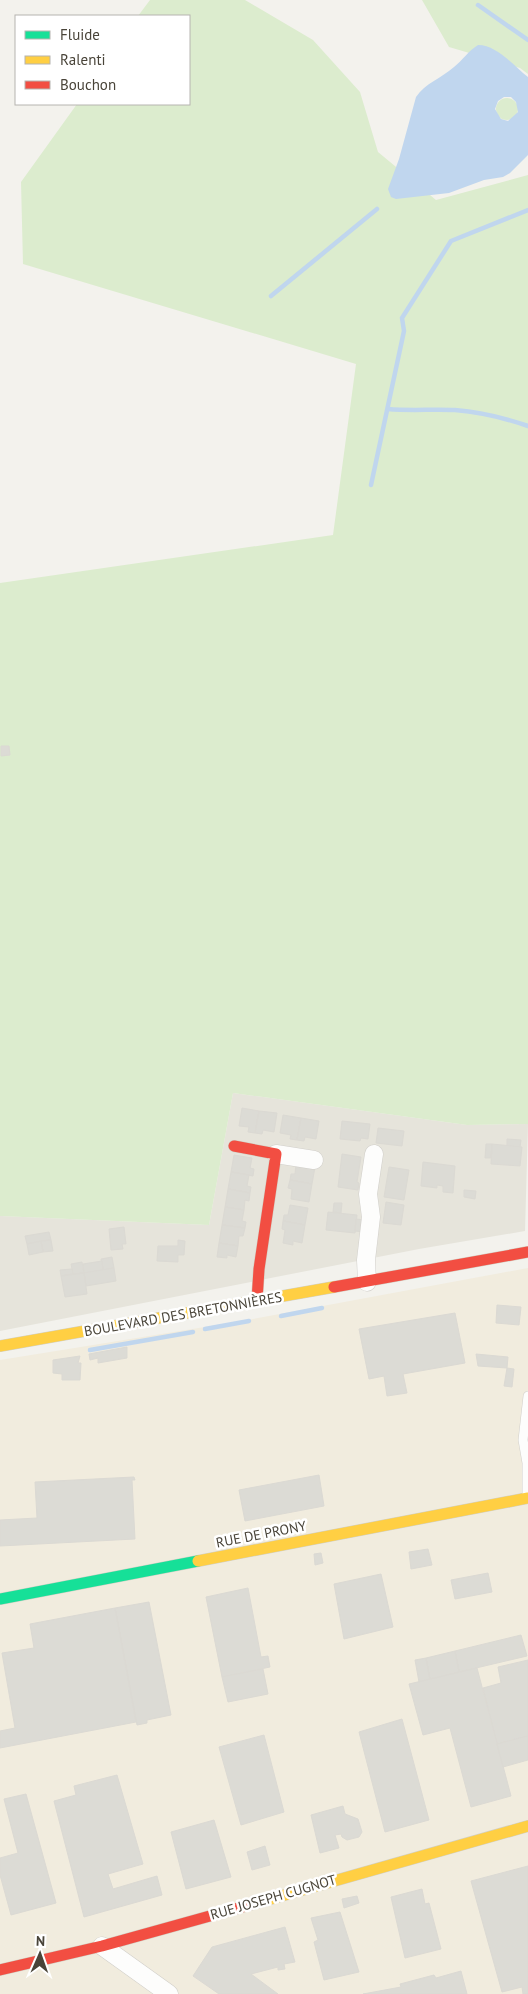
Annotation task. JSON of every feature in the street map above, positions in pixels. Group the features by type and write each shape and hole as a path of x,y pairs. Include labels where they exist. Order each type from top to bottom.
{"street":[{"path":"234,1146 314,1160"},
{"path":"257,1300 259,1269 276,1154"},
{"path":"367,1282 366,1260 370,1217 368,1194 374,1154"},
{"name":"BOULEVARD DES BRETONNIÈRES","path":"0,1346 528,1252"},
{"name":"RUE DE PRONY","path":"0,1599 527,1498"},
{"name":"RUE JOSEPH CUGNOT","path":"0,1970 102,1946 528,1826"},
{"path":"102,1946 169,1994"},
{"name":"RUE JOSEPH CUGNOT","path":"0,1962 18,1966"}],"lane":[{"path":"527,1498 527,1463 523,1440 528,1396"}],"shaded area":[{"path":"233,1093 467,1125 528,1124 525,1231 419,1249 0,1331 0,1216 209,1225"},
{"path":"528,1268 528,1994 0,1994 0,1360 242,1321"}],"green space":[{"path":"150,0 245,0 313,40 360,92 378,152 436,200 528,175 528,1124 467,1125 233,1093 209,1225 0,1216 0,583 333,535 356,364 23,264 21,182 76,105 190,105 190,15 139,15"},
{"path":"422,0 528,0 528,74 520,68 449,47"},
{"path":"503,98 511,98 518,105 518,113 511,120 503,120 496,113 496,105"}],"water":[{"path":"478,45 492,48 528,77 528,155 510,173 503,177 484,180 449,193 396,199 391,197 388,189 399,159 416,97 424,88 449,71","holes":["504,97 511,97 516,102 518,112 508,121 501,119 495,109 498,101"]}],"building":[{"path":"1,746 9,746 10,755 1,756"},
{"path":"242,1108 259,1111 255,1133 248,1132 249,1127 239,1126"},
{"path":"259,1111 277,1113 274,1132 263,1130 262,1134 255,1133"},
{"path":"283,1115 301,1118 297,1140 290,1139 291,1135 280,1133"},
{"path":"301,1118 319,1121 316,1139 305,1137 304,1141 297,1140"},
{"path":"342,1121 370,1124 368,1139 361,1138 360,1141 340,1139"},
{"path":"378,1128 404,1131 402,1146 376,1143"},
{"path":"507,1139 521,1140 520,1147 507,1146"},
{"path":"486,1144 492,1144 491,1158 485,1158"},
{"path":"492,1144 522,1147 520,1166 491,1164"},
{"path":"342,1154 361,1157 357,1182 359,1183 358,1190 338,1187"},
{"path":"234,1155 252,1158 250,1168 254,1169 253,1176 231,1172"},
{"path":"423,1162 455,1166 453,1193 443,1192 443,1186 437,1185 437,1188 421,1186"},
{"path":"296,1164 315,1167 312,1184 290,1180 291,1174 295,1174"},
{"path":"389,1167 409,1170 404,1200 384,1197"},
{"path":"231,1172 249,1175 247,1186 251,1187 250,1193 228,1189"},
{"path":"290,1180 312,1184 309,1202 291,1199 292,1189 288,1188"},
{"path":"228,1189 250,1193 249,1201 245,1200 244,1210 225,1207"},
{"path":"464,1190 476,1191 475,1199 464,1197"},
{"path":"386,1202 404,1205 401,1225 383,1223"},
{"path":"334,1203 342,1203 341,1213 333,1212"},
{"path":"290,1205 308,1208 305,1225 283,1221 284,1215 288,1215"},
{"path":"225,1207 244,1210 242,1221 246,1222 245,1228 222,1225"},
{"path":"328,1212 357,1215 355,1233 326,1230"},
{"path":"356,1219 365,1220 363,1232 355,1231"},
{"path":"283,1221 305,1225 302,1243 293,1241 293,1245 283,1243 285,1230 282,1229"},
{"path":"222,1225 245,1228 243,1236 239,1236 238,1246 219,1243"},
{"path":"124,1227 126,1244 122,1244 123,1249 111,1250 109,1229"},
{"path":"49,1232 51,1240 27,1244 25,1236"},
{"path":"51,1240 53,1251 43,1252 41,1241"},
{"path":"178,1240 185,1241 184,1255 178,1255 178,1262 157,1261 158,1246 178,1246"},
{"path":"41,1241 43,1252 29,1255 27,1244"},
{"path":"219,1243 238,1246 236,1257 227,1255 227,1258 217,1257"},
{"path":"112,1257 114,1268 103,1270 101,1259"},
{"path":"102,1261 103,1270 84,1273 83,1264"},
{"path":"82,1262 84,1273 73,1274 71,1264"},
{"path":"114,1268 116,1281 86,1286 84,1273"},
{"path":"72,1269 73,1274 61,1276 60,1270"},
{"path":"84,1273 87,1294 65,1297 61,1276"},
{"path":"497,1305 521,1307 519,1325 496,1323"},
{"path":"455,1313 465,1363 403,1374 407,1393 387,1396 384,1376 369,1379 359,1329"},
{"path":"127,1347 127,1358 98,1363 98,1358 90,1360 89,1354"},
{"path":"476,1354 508,1357 507,1368 478,1366"},
{"path":"80,1356 78,1363 81,1363 80,1380 62,1380 62,1374 53,1373 53,1360"},
{"path":"507,1368 514,1369 512,1387 504,1386"},
{"path":"319,1475 324,1506 245,1521 239,1490"},
{"path":"134,1477 135,1480 132,1480 135,1539 0,1546 0,1520 37,1518 35,1482"},
{"path":"428,1549 432,1565 411,1569 409,1552"},
{"path":"321,1553 323,1563 315,1565 314,1554"},
{"path":"488,1573 492,1592 455,1599 451,1580"},
{"path":"381,1574 393,1627 344,1639 334,1584"},
{"path":"248,1588 261,1657 268,1656 270,1667 222,1677 206,1597"},
{"path":"149,1602 171,1715 147,1720 147,1723 137,1725 115,1608"},
{"path":"115,1608 136,1722 0,1748 0,1731 15,1728 2,1653 34,1648 30,1624"},
{"path":"521,1635 527,1656 459,1672 455,1651"},
{"path":"455,1651 459,1672 430,1680 426,1658"},
{"path":"426,1658 430,1680 419,1682 415,1660"},
{"path":"528,1660 528,1736 497,1744 483,1688 501,1683 498,1667"},
{"path":"477,1668 511,1796 471,1807 450,1728 423,1735 409,1684"},
{"path":"263,1669 268,1694 228,1702 222,1677"},
{"path":"402,1719 429,1820 385,1832 359,1732"},
{"path":"264,1735 284,1812 241,1825 219,1747"},
{"path":"528,1736 528,1760 503,1767 497,1744"},
{"path":"117,1775 143,1864 108,1874 113,1889 157,1876 162,1895 84,1917 54,1801 76,1795 74,1786"},
{"path":"26,1794 56,1903 11,1915 0,1875 0,1858 18,1853 4,1799"},
{"path":"343,1806 345,1814 358,1819 362,1832 359,1837 347,1840 341,1834 335,1835 339,1848 320,1853 311,1815"},
{"path":"214,1820 231,1877 186,1889 171,1832"},
{"path":"265,1846 270,1865 252,1870 247,1852"},
{"path":"528,1866 528,1994 523,1994 522,1987 502,1992 471,1881"},
{"path":"422,1889 425,1904 429,1903 441,1949 405,1958 391,1897"},
{"path":"357,1896 359,1903 344,1908 342,1899"},
{"path":"340,1912 359,1972 324,1980 314,1942 318,1940 311,1918"},
{"path":"285,1927 295,1962 284,1964 285,1969 278,1970 278,1967 251,1974 278,1994 219,1994 193,1976 212,1947"},
{"path":"461,1971 467,1994 363,1994 401,1987 400,1984 434,1975 436,1978"}],"waterway":[{"path":"478,5 528,40"},
{"path":"271,296 377,209"},
{"path":"371,485 404,331 402,318 451,241 528,210"},
{"path":"388,409 464,411 510,420 528,426"},
{"path":"281,1316 322,1308"},
{"path":"205,1329 249,1321"},
{"path":"90,1350 193,1332"}],"traffic: fast":[{"path":"0,1599 198,1561"}],"traffic: slow":[{"path":"0,1346 334,1287"},
{"path":"198,1561 528,1498"},
{"path":"253,1904 528,1826"}],"traffic: jam":[{"path":"234,1146 276,1154 259,1269 257,1300"},
{"path":"334,1287 528,1252"},
{"path":"0,1970 102,1946 253,1904"}]}
